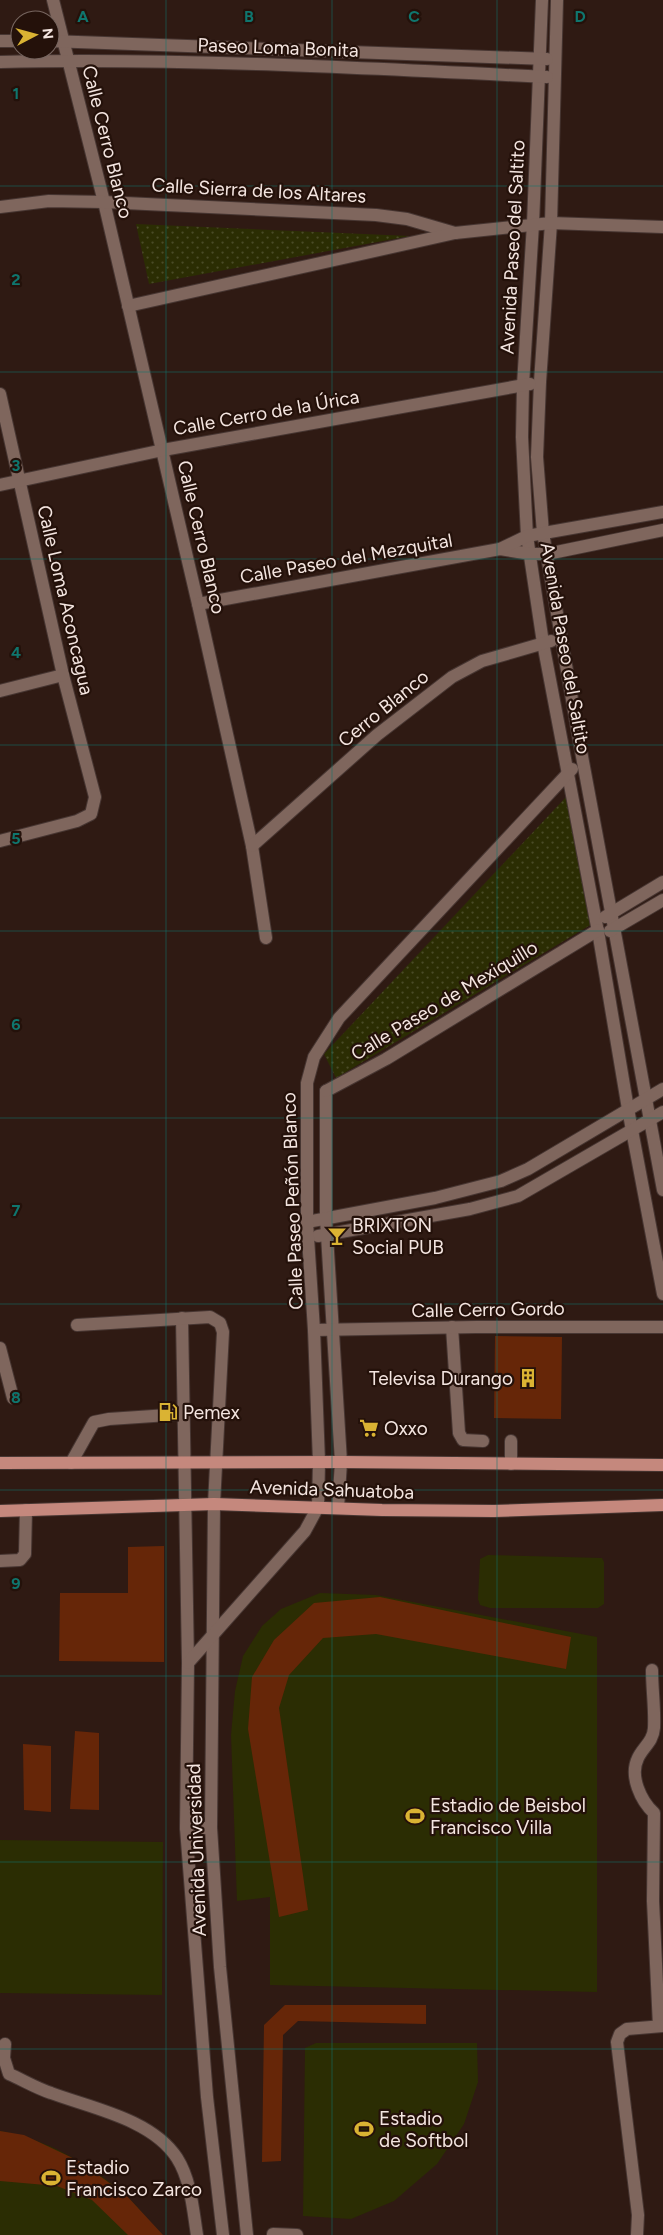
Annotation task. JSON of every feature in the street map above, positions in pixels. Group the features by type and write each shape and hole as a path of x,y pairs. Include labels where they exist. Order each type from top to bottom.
{"main road":[{"name":"Avenida Sahuatoba","path":"0,1463 341,1462 663,1465"},
{"name":"Avenida Sahuatoba","path":"0,1511 214,1504 494,1511 663,1505"}],"street":[{"name":"Avenida Paseo del Saltito","path":"542,0 533,224 523,385 522,437 527,536 543,643 598,930 628,1109 663,1294"},
{"name":"Avenida Paseo del Saltito","path":"557,0 551,223 537,457 543,533 561,640 663,1190"},
{"name":"Paseo Loma Bonita","path":"60,41 555,59"},
{"name":"Calle Cerro Blanco","path":"60,48 67,60 104,202 198,604 252,846 266,938"},
{"name":"Paseo Loma Bonita","path":"0,62 67,60 239,64 554,78"},
{"name":"Calle Sierra de los Altares","path":"0,207 49,201 104,202 376,214 407,219 455,233"},
{"name":"Calle Sierra de los Altares","path":"128,306 455,233 551,223 663,227"},
{"name":"Calle Cerro de la Úrica","path":"0,486 20,480 162,450 540,382"},
{"name":"Calle Loma Aconcagua","path":"0,394 63,675 94,797 91,814 77,821 0,841"},
{"name":"Calle Paseo del Mezquital","path":"198,604 500,549 527,536 663,512"},
{"name":"Calle Paseo del Mezquital","path":"500,549 530,554 547,554 663,530"},
{"name":"Cerro Blanco","path":"252,846 377,735 452,677 482,661 543,643 561,640"},
{"path":"0,691 63,675"},
{"name":"Calle Paseo Peñón Blanco","path":"318,1507 319,1462 314,1330 307,1222 307,1083 314,1057 339,1018 568,772 583,760"},
{"name":"Calle Paseo de Mexiquillo","path":"326,1091 386,1059 598,930 612,912 663,882"},
{"name":"Calle Paseo de Mexiquillo","path":"598,930 615,928 663,900"},
{"path":"307,1083 326,1091"},
{"path":"307,1222 435,1198 501,1181 528,1169 663,1090"},
{"name":"Calle Paseo Peñón Blanco","path":"326,1091 326,1219 341,1462 338,1508"},
{"path":"308,1238 470,1209 518,1196 663,1112"},
{"name":"Avenida Universidad","path":"222,2235 207,2097 186,1828 188,1663 182,1318 210,1317 220,1323 223,1332 214,1504 211,1828 220,1968 247,2235"},
{"path":"77,1325 182,1318"},
{"path":"452,1327 459,1433 463,1440 483,1441"},
{"name":"Calle Cerro Gordo","path":"314,1330 452,1327 663,1327"},
{"path":"0,1348 13,1398"},
{"path":"71,1463 94,1422 109,1418 184,1414"},
{"path":"511,1441 511,1464"},
{"path":"188,1663 305,1531 318,1507"},
{"path":"0,1561 20,1560 25,1554 26,1510"},
{"path":"637,2235 638,2215 617,2042 620,2034 627,2030 661,2026 653,1891 654,1813 645,1805 638,1788 636,1773 637,1760 651,1741 654,1729 652,1670"},
{"path":"186,1828 211,1828"},
{"path":"5,2044 4,2058 9,2074 50,2093 96,2107 128,2121 150,2132 164,2142 177,2159 188,2184 197,2235"},
{"path":"273,2234 297,2235"}],"green space":[{"path":"136,224 410,236 149,284"},
{"path":"567,796 592,924 336,1078 324,1054"},
{"path":"488,1555 602,1558 604,1562 604,1604 598,1608 490,1608 480,1605 478,1599 480,1559"},
{"name":"Estadio de Beisbol Francisco Villa","path":"320,1593 376,1595 597,1637 597,1992 270,1985 270,1897 237,1901 231,1735 235,1691 243,1656 262,1626 281,1609"},
{"path":"0,1840 163,1842 162,1995 0,1993"},
{"path":"316,2043 477,2043 478,2082 464,2124 437,2164 394,2201 351,2219 303,2216 305,2048"},
{"name":"Estadio Francisco Zarco","path":"0,2131 34,2140 67,2154 82,2163 130,2199 161,2235 0,2235"}],"building":[{"name":"Televisa Durango","path":"495,1336 562,1337 561,1419 494,1418"},
{"path":"164,1546 164,1662 59,1661 60,1593 128,1593 128,1547"},
{"path":"380,1597 571,1637 566,1669 376,1634 323,1638 289,1675 279,1708 308,1910 279,1917 248,1729 252,1677 274,1640 314,1603"},
{"path":"75,1731 99,1733 99,1810 70,1809"},
{"path":"23,1744 51,1746 51,1812 24,1810"},
{"path":"285,2005 426,2005 426,2024 298,2021 283,2035 281,2161 262,2162 264,2025"},
{"path":"0,2131 24,2135 79,2161 126,2195 163,2235 128,2235 92,2200 57,2186 0,2181"}],"place":[{"name":"BRIXTON Social PUB","path":"337,1236"},
{"name":"Televisa Durango","path":"528,1378"},
{"name":"Pemex","path":"168,1412"},
{"name":"Oxxo","path":"369,1428"},
{"name":"Estadio de Beisbol Francisco Villa","path":"415,1816"},
{"name":"Estadio de Softbol","path":"364,2129"},
{"name":"Estadio Francisco Zarco","path":"51,2178"}]}
